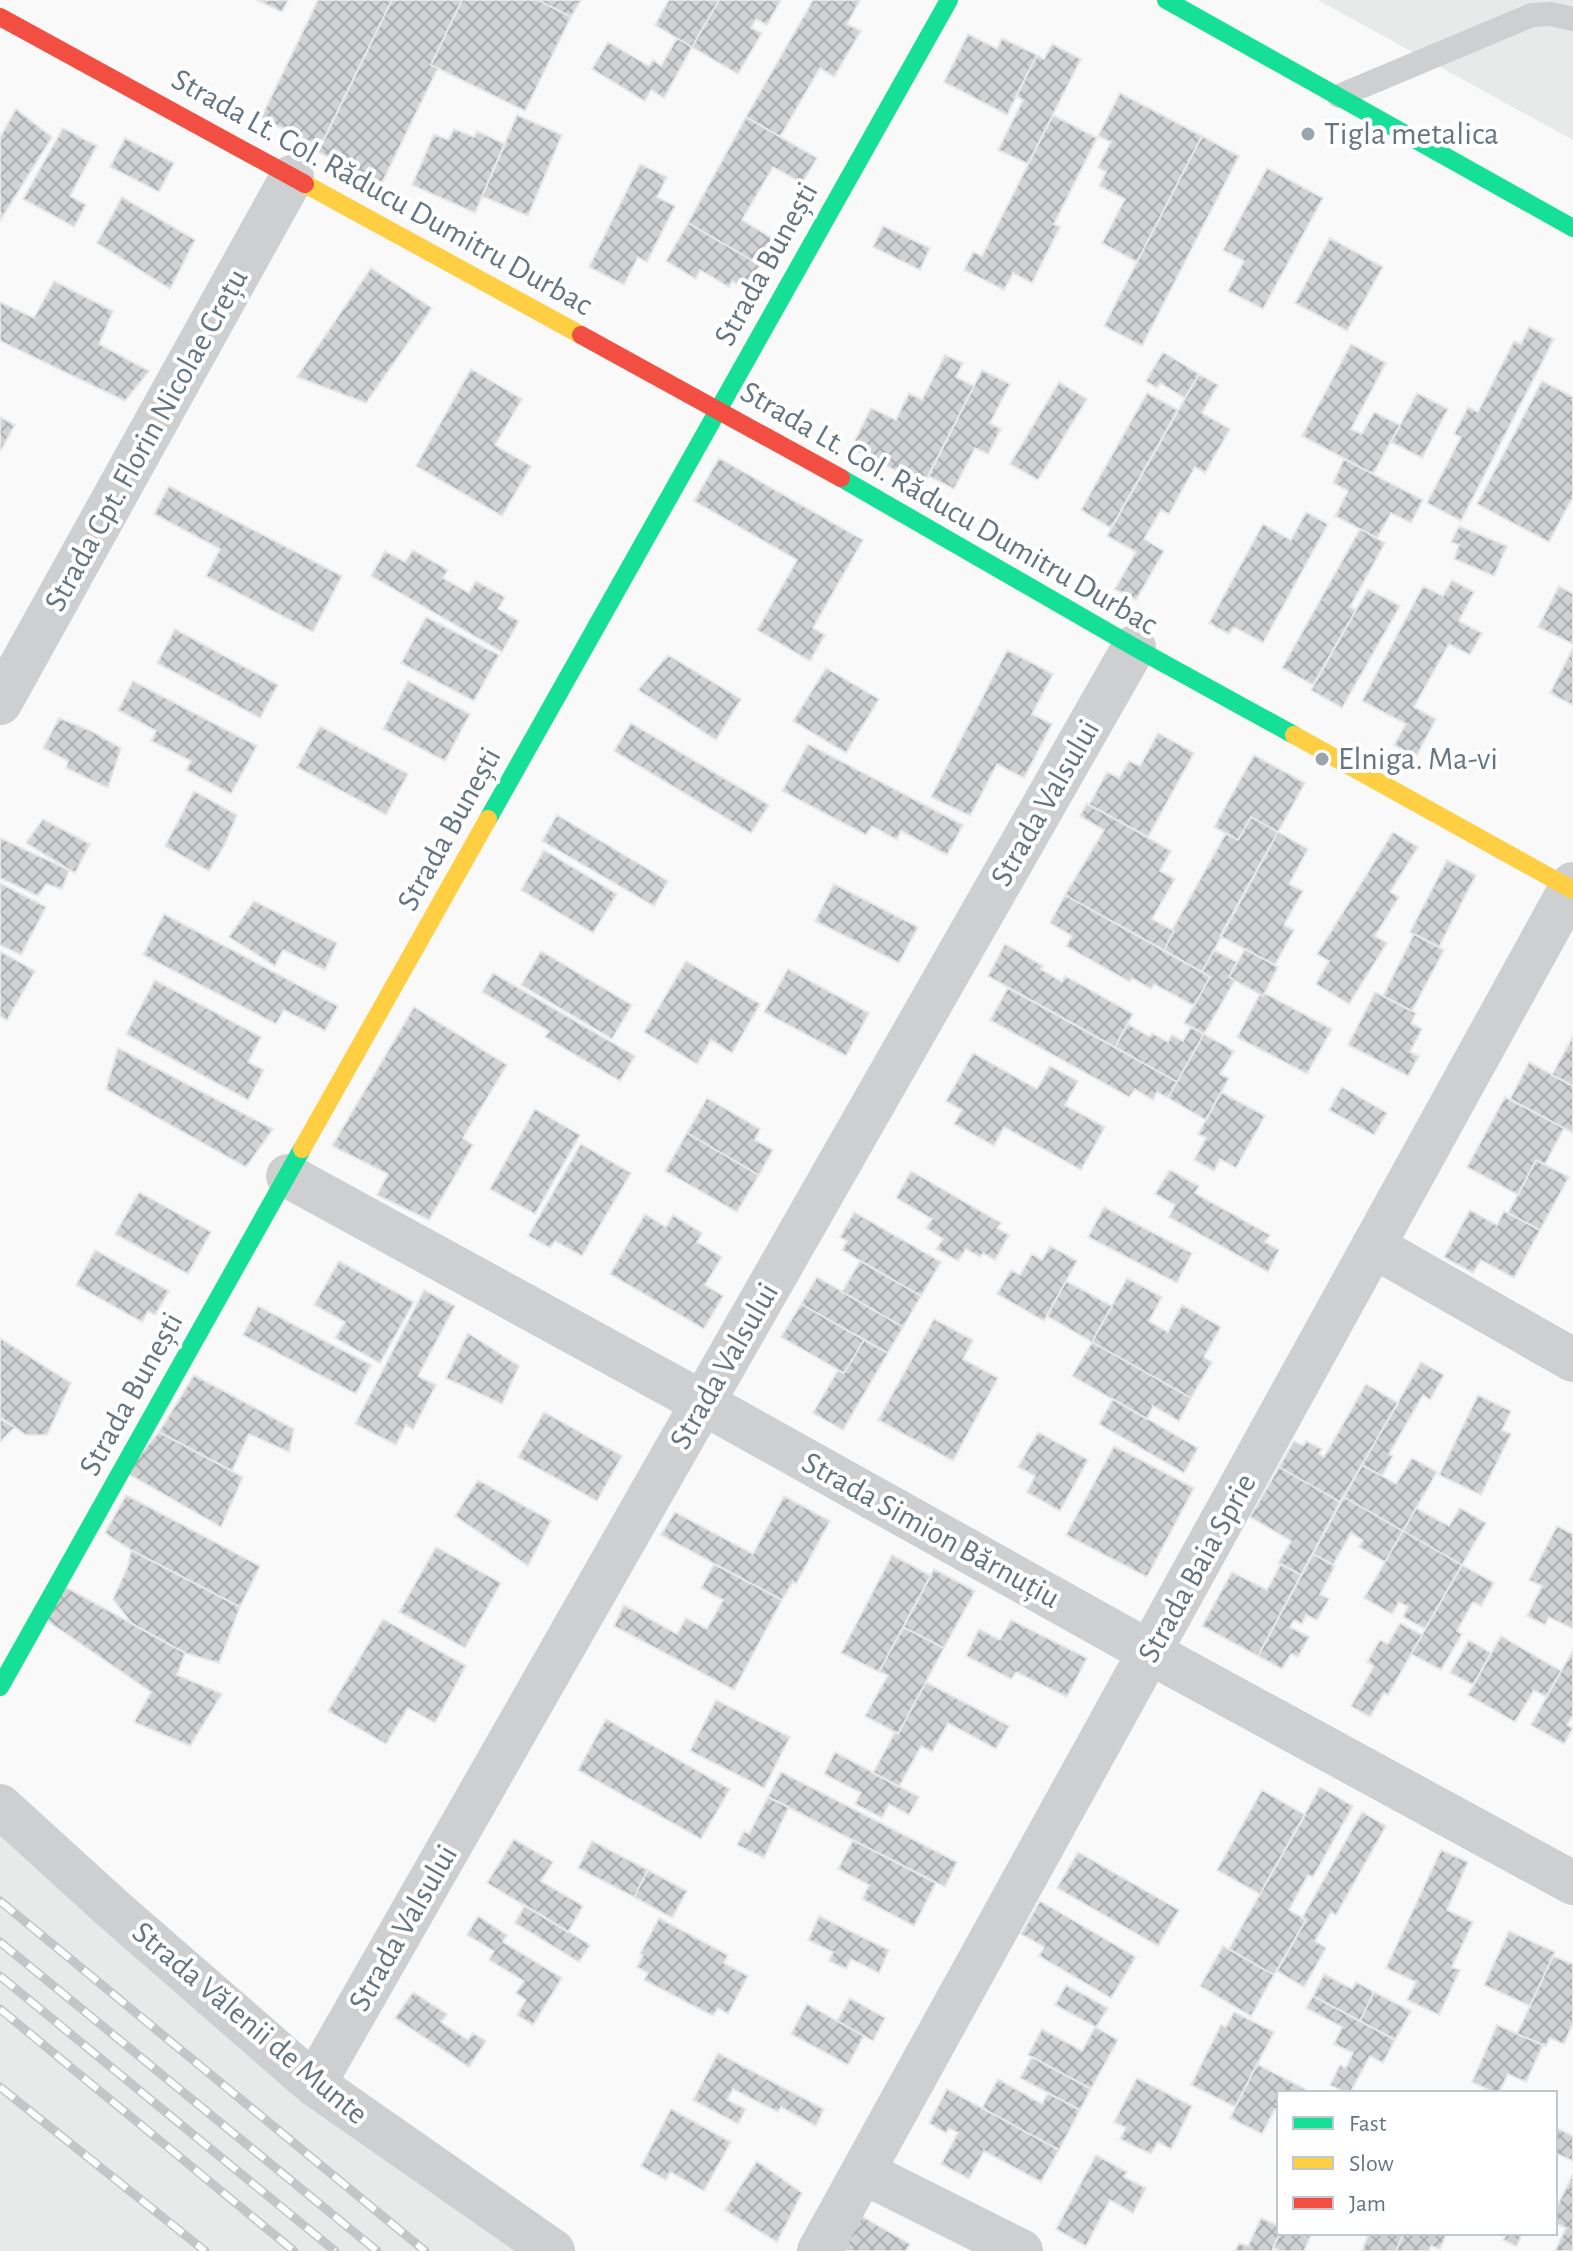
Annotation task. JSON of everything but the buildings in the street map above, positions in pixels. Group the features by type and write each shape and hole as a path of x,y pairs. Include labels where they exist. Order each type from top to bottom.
{"street":[{"name":"Strada Bunești","path":"0,1687 949,0"},
{"path":"1166,0 1573,228"},
{"name":"Strada Lt. Col. Răducu Dumitru Durbac","path":"0,17 758,431 1134,647 1572,888"},
{"name":"Strada Cpt. Florin Nicolae Crețu","path":"0,703 292,177"},
{"name":"Strada Valsului","path":"314,2084 1134,647"},
{"name":"Strada Baia Sprie","path":"819,2251 1572,888"},
{"name":"Strada Simion Bărnuțiu","path":"288,1176 1573,1883"},
{"path":"1373,1246 1573,1360"},
{"name":"Strada Vălenii de Munte","path":"0,1806 314,2084 553,2251"},
{"path":"863,2172 1021,2251"}],"lane":[{"path":"1339,96 1532,15 1551,14 1573,19"}],"shaded area":[{"path":"1318,0 1573,0 1573,140"},
{"path":"0,1803 546,2251 0,2251"}],"railway":[{"path":"0,1901 425,2251"},
{"path":"0,1942 377,2251"},
{"path":"0,1976 335,2251"},
{"path":"0,2009 294,2251"},
{"path":"0,2087 205,2251"}],"traffic: fast":[{"path":"488,819 949,0"},
{"path":"1166,0 1573,228"},
{"path":"841,478 1134,647 1294,735"},
{"path":"0,1687 302,1149"}],"traffic: slow":[{"path":"305,184 581,335"},
{"path":"1294,735 1573,890"},
{"path":"302,1149 488,819"}],"traffic: jam":[{"path":"0,17 305,184"},
{"path":"581,335 841,478"}],"place":[{"name":"Tigla metalica","path":"1308,134"},
{"name":"Elniga. Ma-vi","path":"1322,759"}]}
